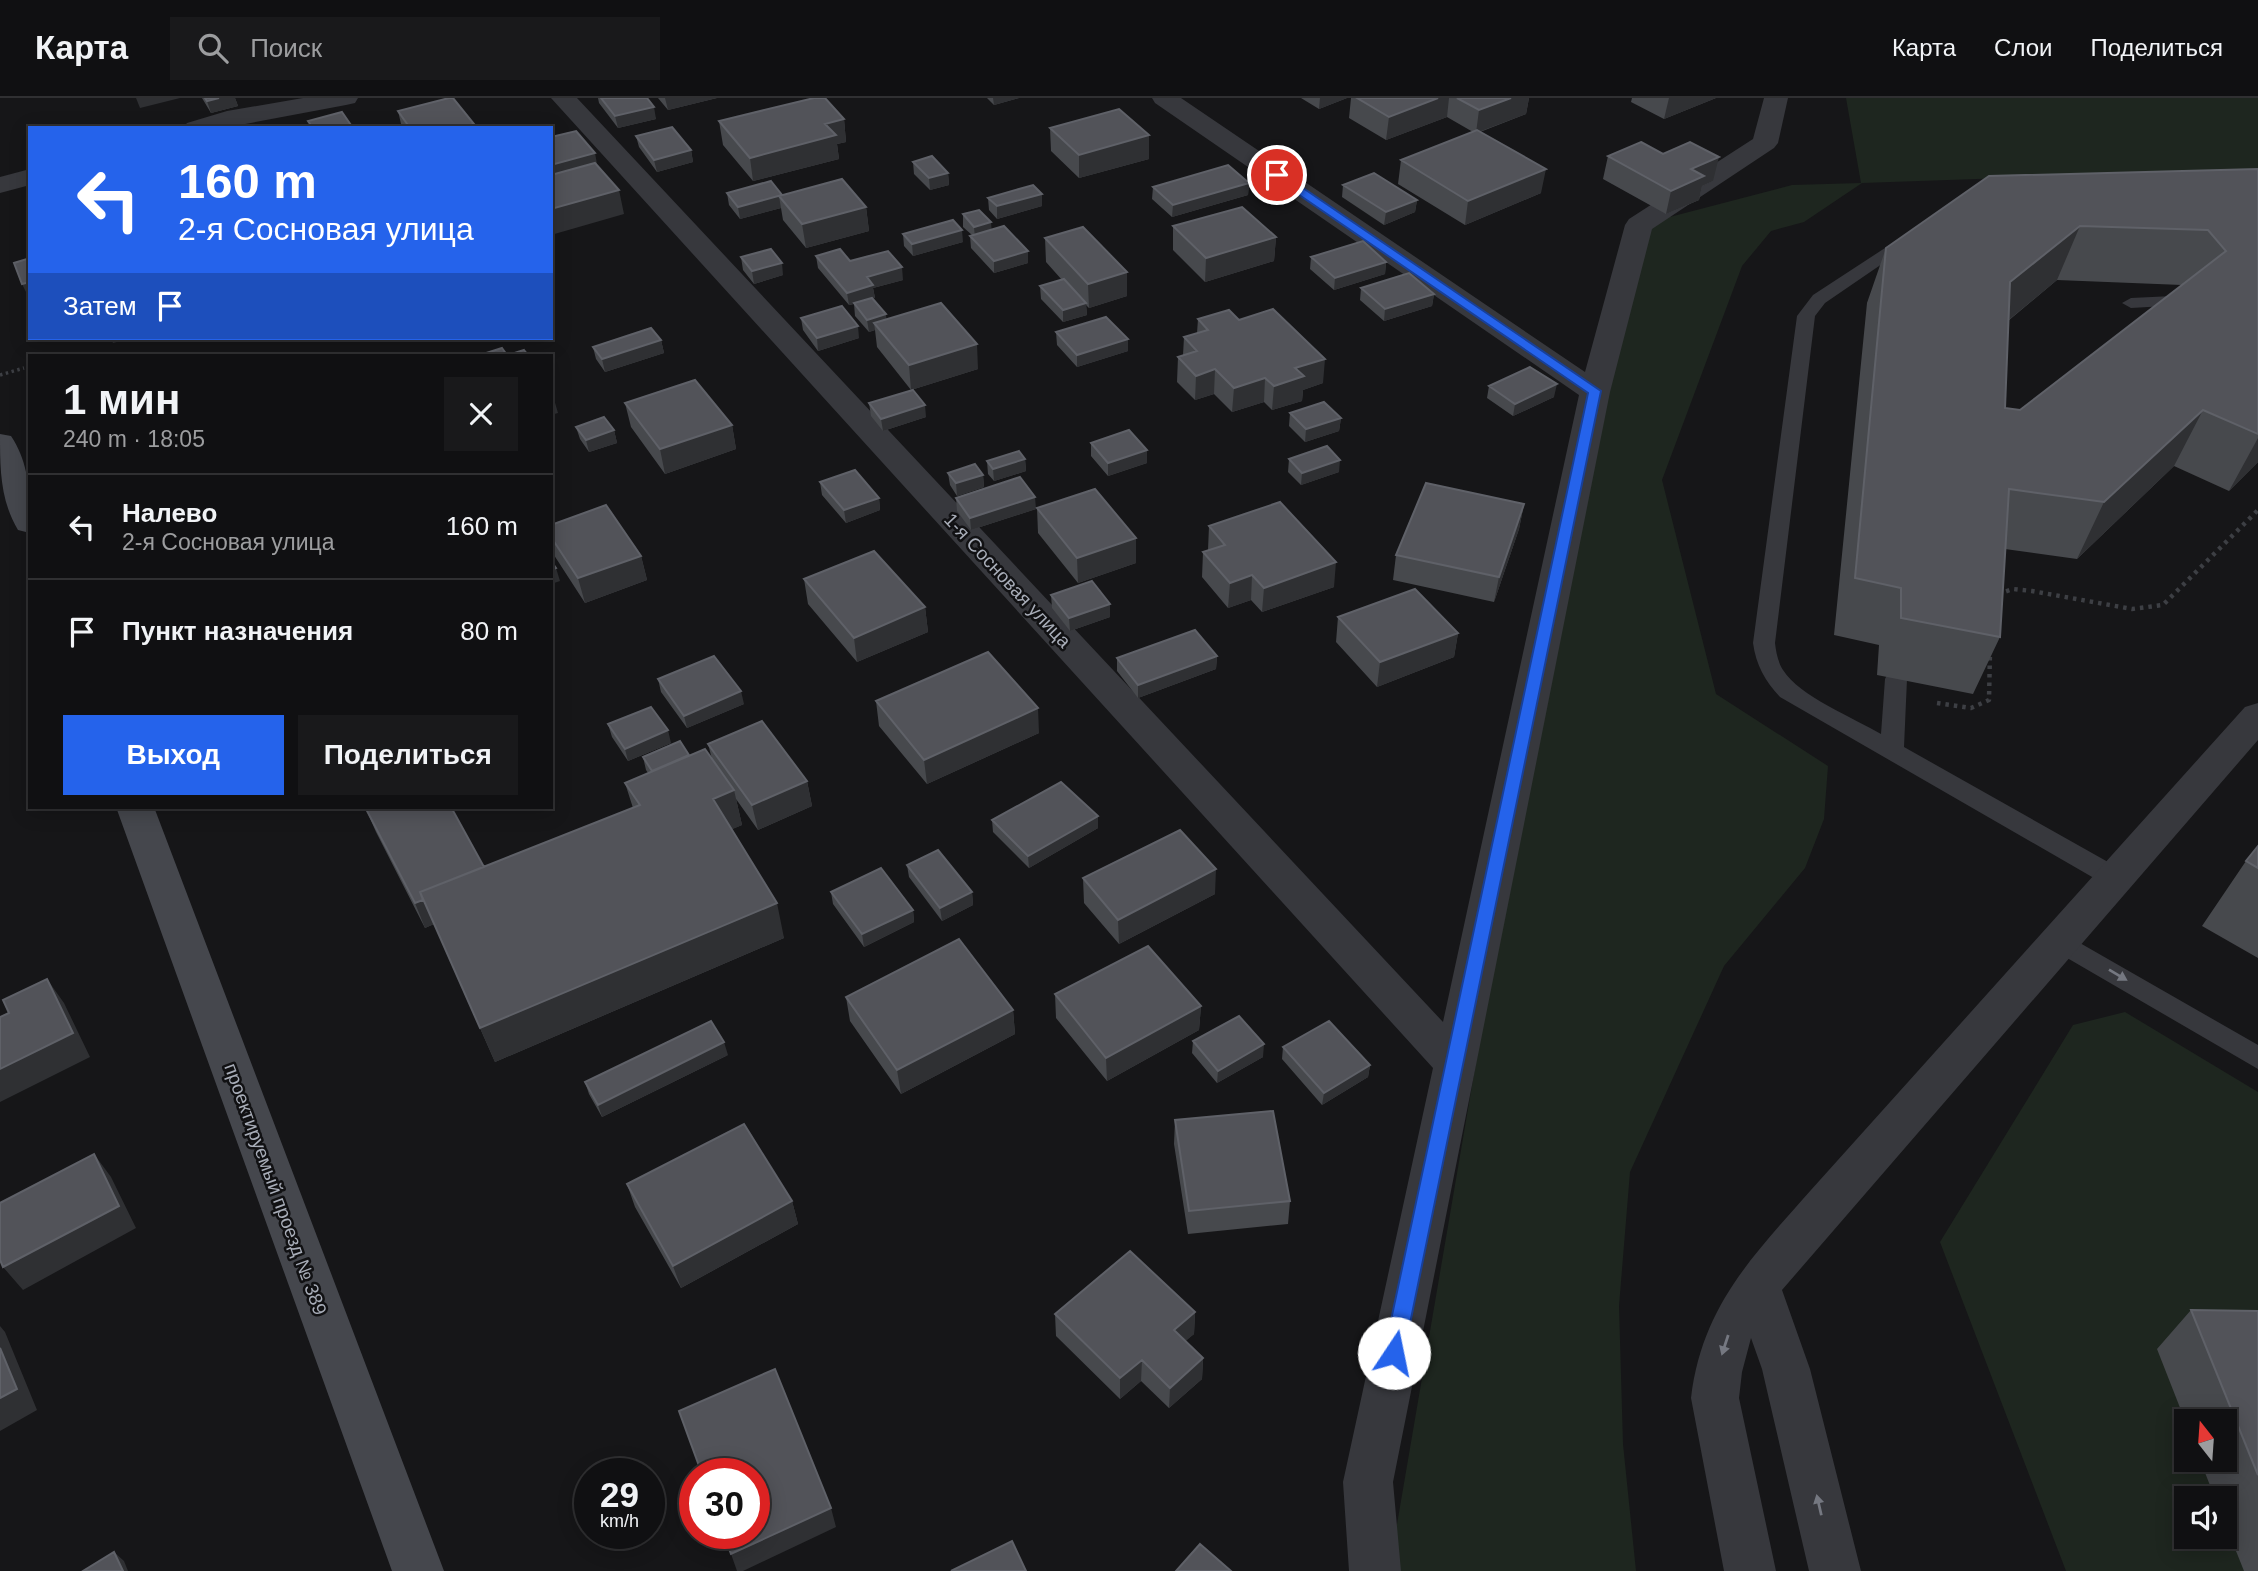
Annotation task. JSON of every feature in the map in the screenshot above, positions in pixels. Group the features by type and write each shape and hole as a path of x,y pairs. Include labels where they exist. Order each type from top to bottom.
{"main road":[{"path":"0,443 28,518"},
{"name":"проектируемый проезд № 389","path":"136,809 418,1571"}],"street":[{"path":"204,126 227,119 345,98"},
{"name":"1-я Сосновая улица","path":"563,98 1454,1062"},
{"path":"1164,98 1595,391"},
{"path":"1374,1571 1368,1482 1595,391 1639,225 1765,143 1776,98"},
{"path":"0,186 28,178"},
{"path":"1750,1571 1714,1398 1728,1336 1757,1286 2258,716"},
{"path":"1757,1286 1786,1368 1835,1571"}],"lane":[{"path":"1931,223 1819,299 1806,316 1764,643 1766,662 1774,677 1788,691 2115,878"},
{"path":"2131,303 2194,300"},
{"path":"1892,751 1895,687"},
{"path":"2059,941 2258,1058"}],"path":[{"path":"0,375 24,368"},
{"path":"1994,596 2013,589 2132,609 2163,605 2258,510"},
{"path":"1895,687 1967,709 1983,705 1989,700 1990,694 1990,642"}],"shaded area":[{"path":"1846,98 2258,98 2258,169 1862,183 1804,222 1771,231 1742,266 1662,480 1716,694 1828,766 1824,819 1805,868 1724,966 1630,1172 1619,1306 1623,1444 1636,1571 1389,1571 1585,425 1639,225 1792,185 1861,183"},
{"path":"2125,1012 2258,1092 2258,1571 2066,1571 1940,1242 2073,1025"}],"building":[{"path":"453,98 474,124 409,126 398,111"},
{"path":"601,98 647,98 654,107 615,116"},
{"path":"814,98 825,98 844,119 825,124 836,135 750,158 719,121"},
{"path":"1357,98 1438,98 1389,117"},
{"path":"1457,98 1511,98 1479,110"},
{"path":"1119,109 1149,135 1079,155 1050,128"},
{"path":"342,112 352,126 312,126 308,121"},
{"path":"672,127 691,150 654,160 636,136"},
{"path":"1477,130 1546,169 1468,201 1401,160"},
{"path":"576,131 595,153 553,164 553,137"},
{"path":"1641,142 1663,154 1690,142 1719,157 1691,169 1704,176 1671,191 1608,156"},
{"path":"932,156 948,173 929,178 913,162"},
{"path":"595,163 619,190 553,208 553,174"},
{"path":"1228,165 1249,183 1173,205 1153,187"},
{"path":"2258,169 2258,434 2203,410 2104,502 2009,489 2000,637 1901,618 1901,588 1855,578 1886,248 1989,176","holes":["2080,226 2208,230 2226,251 2020,410 2005,408 2010,282"]},
{"path":"1374,173 1417,200 1386,212 1343,185"},
{"path":"842,179 866,207 802,224 779,196"},
{"path":"771,181 782,195 738,207 727,193"},
{"path":"1033,185 1042,194 997,206 988,198"},
{"path":"1242,207 1276,237 1206,258 1173,226"},
{"path":"979,210 991,222 974,227 963,214"},
{"path":"953,220 962,230 912,244 903,234"},
{"path":"1004,226 1028,251 994,261 970,236"},
{"path":"1083,227 1127,272 1088,284 1045,238"},
{"path":"1363,241 1386,262 1335,278 1311,257"},
{"path":"771,249 782,263 752,271 741,257"},
{"path":"840,249 850,261 888,251 902,267 867,277 873,285 847,293 816,256"},
{"path":"28,259 28,282 22,284 14,263"},
{"path":"1409,273 1434,294 1385,309 1361,288"},
{"path":"1064,279 1086,303 1063,310 1040,286"},
{"path":"872,298 886,314 867,320 854,303"},
{"path":"941,303 977,344 909,365 874,323"},
{"path":"842,306 858,326 817,338 801,318"},
{"path":"1273,309 1325,359 1295,368 1304,376 1274,386 1265,378 1234,388 1215,369 1196,376 1178,357 1197,351 1184,337 1208,330 1198,319 1229,310 1239,320"},
{"path":"1106,317 1128,339 1077,355 1056,332"},
{"path":"651,328 661,340 602,359 593,347"},
{"path":"502,348 506,354 483,354"},
{"path":"524,350 527,354 511,354"},
{"path":"1530,367 1557,384 1515,404 1489,386"},
{"path":"695,380 732,425 660,449 625,403"},
{"path":"913,390 925,405 881,419 869,403"},
{"path":"1324,402 1341,418 1306,429 1290,413"},
{"path":"604,417 614,430 586,440 576,427"},
{"path":"1129,430 1147,450 1108,463 1091,443"},
{"path":"1327,446 1340,460 1302,473 1289,459"},
{"path":"1019,451 1025,459 993,469 987,461"},
{"path":"975,464 983,475 956,483 948,473"},
{"path":"855,470 879,498 844,510 820,482"},
{"path":"1020,477 1035,497 970,518 956,498"},
{"path":"1426,483 1524,504 1499,577 1396,555"},
{"path":"1095,489 1136,538 1077,558 1037,508"},
{"path":"1280,502 1336,562 1264,588 1252,575 1230,583 1203,552 1225,545 1209,526"},
{"path":"606,505 641,556 578,578 553,540 553,524"},
{"path":"874,551 925,607 854,638 804,579"},
{"path":"1092,581 1110,604 1069,618 1051,595"},
{"path":"1415,589 1458,633 1380,662 1338,617"},
{"path":"1195,630 1217,656 1138,685 1117,658"},
{"path":"988,652 1038,708 924,760 876,701"},
{"path":"714,656 741,691 684,716 658,679"},
{"path":"651,707 668,730 625,749 608,724"},
{"path":"762,721 807,781 752,805 708,744"},
{"path":"680,741 689,755 652,771 643,757"},
{"path":"705,749 734,790 713,799 777,903 480,1028 420,892 640,805 625,783"},
{"path":"1061,782 1098,816 1028,856 992,820"},
{"path":"366,809 452,809 484,867 420,892 423,900 415,903"},
{"path":"1180,830 1216,869 1118,920 1083,878"},
{"path":"2258,846 2258,868 2246,861"},
{"path":"938,850 972,892 940,908 907,865"},
{"path":"881,868 913,910 862,934 831,892"},
{"path":"959,939 1013,1010 897,1070 846,997"},
{"path":"1148,946 1201,1006 1106,1058 1055,994"},
{"path":"47,979 73,1033 0,1069 0,1017 9,1013 3,1000"},
{"path":"1239,1016 1264,1044 1218,1071 1193,1041"},
{"path":"711,1021 724,1042 598,1105 585,1082"},
{"path":"1329,1021 1370,1065 1324,1093 1283,1047"},
{"path":"1273,1111 1290,1201 1189,1211 1175,1120"},
{"path":"744,1124 792,1201 673,1266 627,1184"},
{"path":"94,1154 119,1206 3,1267 0,1260 0,1203"},
{"path":"1130,1251 1195,1312 1174,1330 1203,1358 1170,1388 1142,1360 1120,1378 1055,1314"},
{"path":"2191,1310 2258,1311 2258,1475 2237,1423 2237,1409 2231,1409"},
{"path":"0,1348 17,1389 0,1398"},
{"path":"775,1369 831,1508 770,1536 770,1458 696,1458 679,1411"},
{"path":"1012,1541 1026,1571 951,1571"},
{"path":"1200,1544 1231,1571 1176,1571"},
{"path":"729,1549 742,1549 731,1554"},
{"path":"114,1552 123,1571 83,1571"}],"route":[{"path":"1277,175 1595,391 1394,1353"}]}
